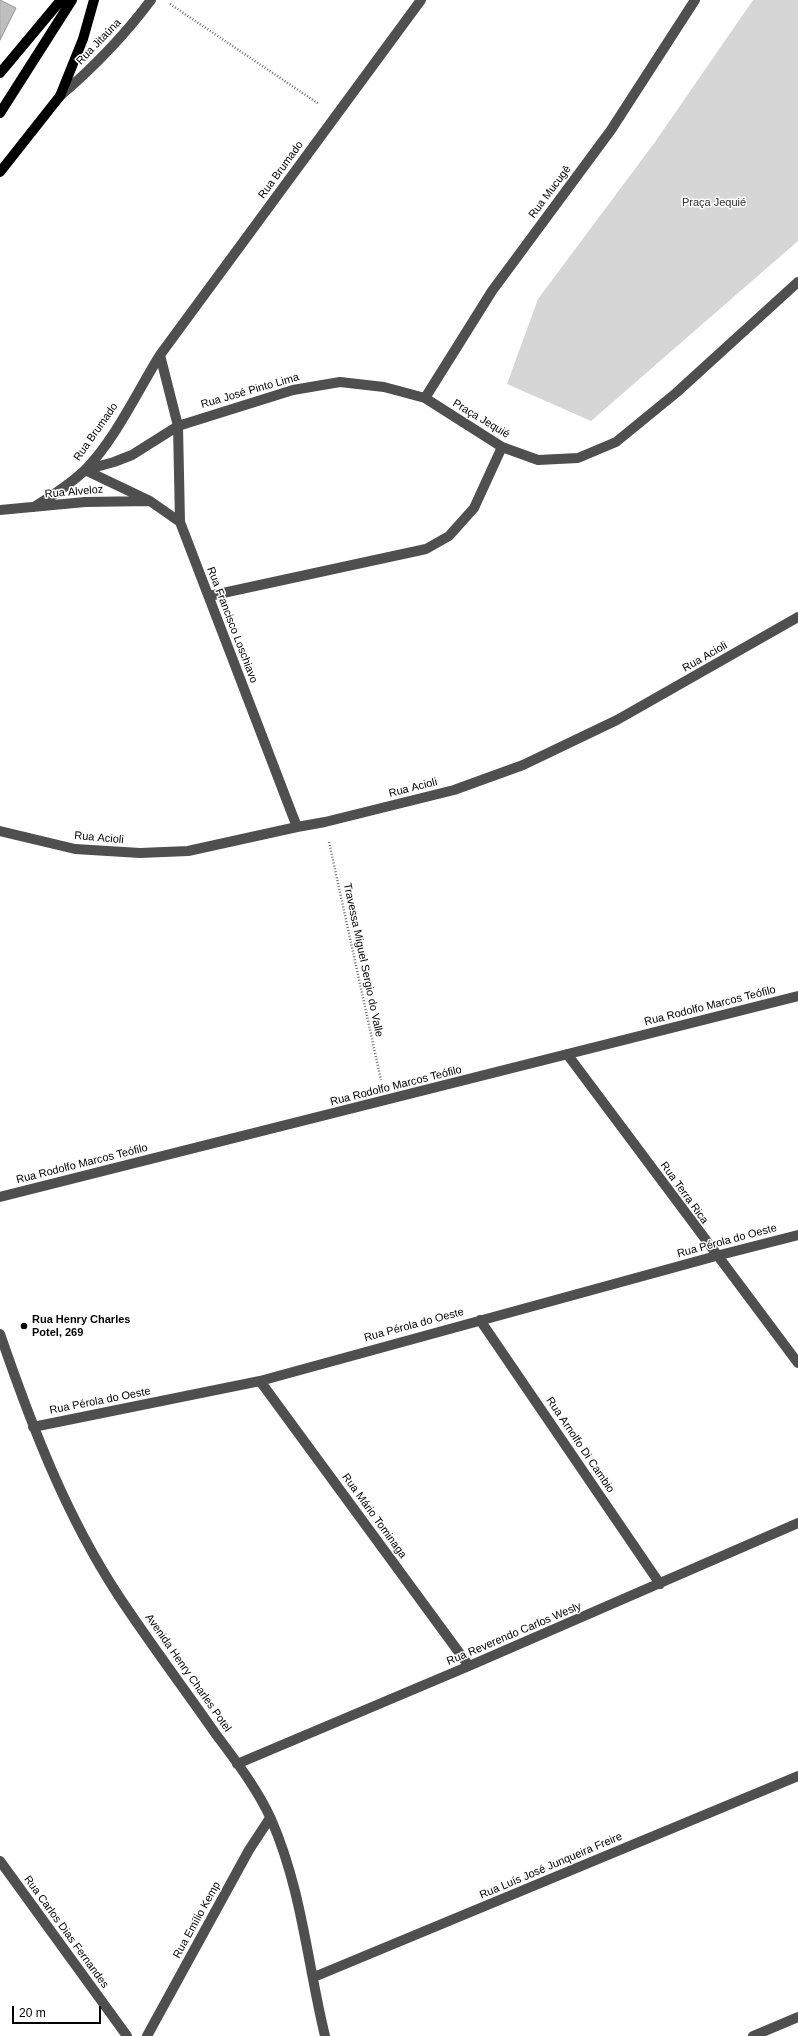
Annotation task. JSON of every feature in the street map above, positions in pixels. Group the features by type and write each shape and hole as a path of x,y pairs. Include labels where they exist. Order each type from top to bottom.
{"main road":[{"path":"0,73 61,0"},
{"path":"0,114 72,0"},
{"path":"0,172 60,96 84,39 94,0"}],"street":[{"name":"Rua Jitaúna","path":"60,96 94,67 128,31 151,0"},
{"name":"Rua Brumado","path":"34,508 71,483 85,470 110,437 160,355 421,0"},
{"name":"Rua Mucugê","path":"425,398 492,291 611,130 695,0"},
{"name":"Praça Jequié","path":"425,398 502,446 538,460 578,458 616,442 676,393 798,282"},
{"path":"160,355 178,426"},
{"name":"Rua José Pinto Lima","path":"178,426 293,390 340,382 384,387 425,398"},
{"name":"Rua Alveloz","path":"85,470 114,462 132,454 178,426"},
{"name":"Rua Francisco Loschiavo","path":"178,426 180,522 297,827"},
{"path":"209,596 426,549 449,536 474,508 502,446"},
{"name":"Rua Alveloz","path":"85,470 150,501 180,522"},
{"name":"Rua Alveloz","path":"0,510 85,502 150,501"},
{"name":"Rua Acioli","path":"0,831 74,849 140,854 188,851 325,822 454,790 523,765 617,720 798,617"},
{"name":"Rua Rodolfo Marcos Teófilo","path":"0,1197 798,996"},
{"name":"Rua Terra Rica","path":"568,1054 716,1256 798,1363"},
{"name":"Rua Pérola do Oeste","path":"33,1427 260,1380 798,1235"},
{"name":"Rua Arnolfo Di Cambio","path":"480,1320 660,1584"},
{"name":"Avenida Henry Charles Potel","path":"0,1334 33,1427 65,1502 89,1547 138,1623 237,1764 270,1818 288,1863 299,1905 325,2036"},
{"name":"Rua Mário Tominaga","path":"260,1380 469,1666"},
{"name":"Rua Reverendo Carlos Wesly","path":"237,1764 660,1584 798,1523"},
{"name":"Rua Luís José Junqueira Freire","path":"314,1977 798,1776"},
{"name":"Rua Emílio Kemp","path":"148,2036 249,1850 270,1818"},
{"name":"Rua Carlos Dias Fernandes","path":"0,1861 127,2036"},
{"path":"753,2036 798,2017"}],"path":[{"path":"164,0 336,116"},
{"name":"Travessa Miguel Sergio do Valle","path":"325,822 385,1101"}],"green space":[{"name":"Praça Jequié","path":"753,0 798,0 798,241 591,421 507,384 538,299 655,142"}],"building":[{"path":"0,0 16,8 0,40"}],"place":[{"name":"Rua Henry Charles Potel, 269","path":"24,1326"}]}
